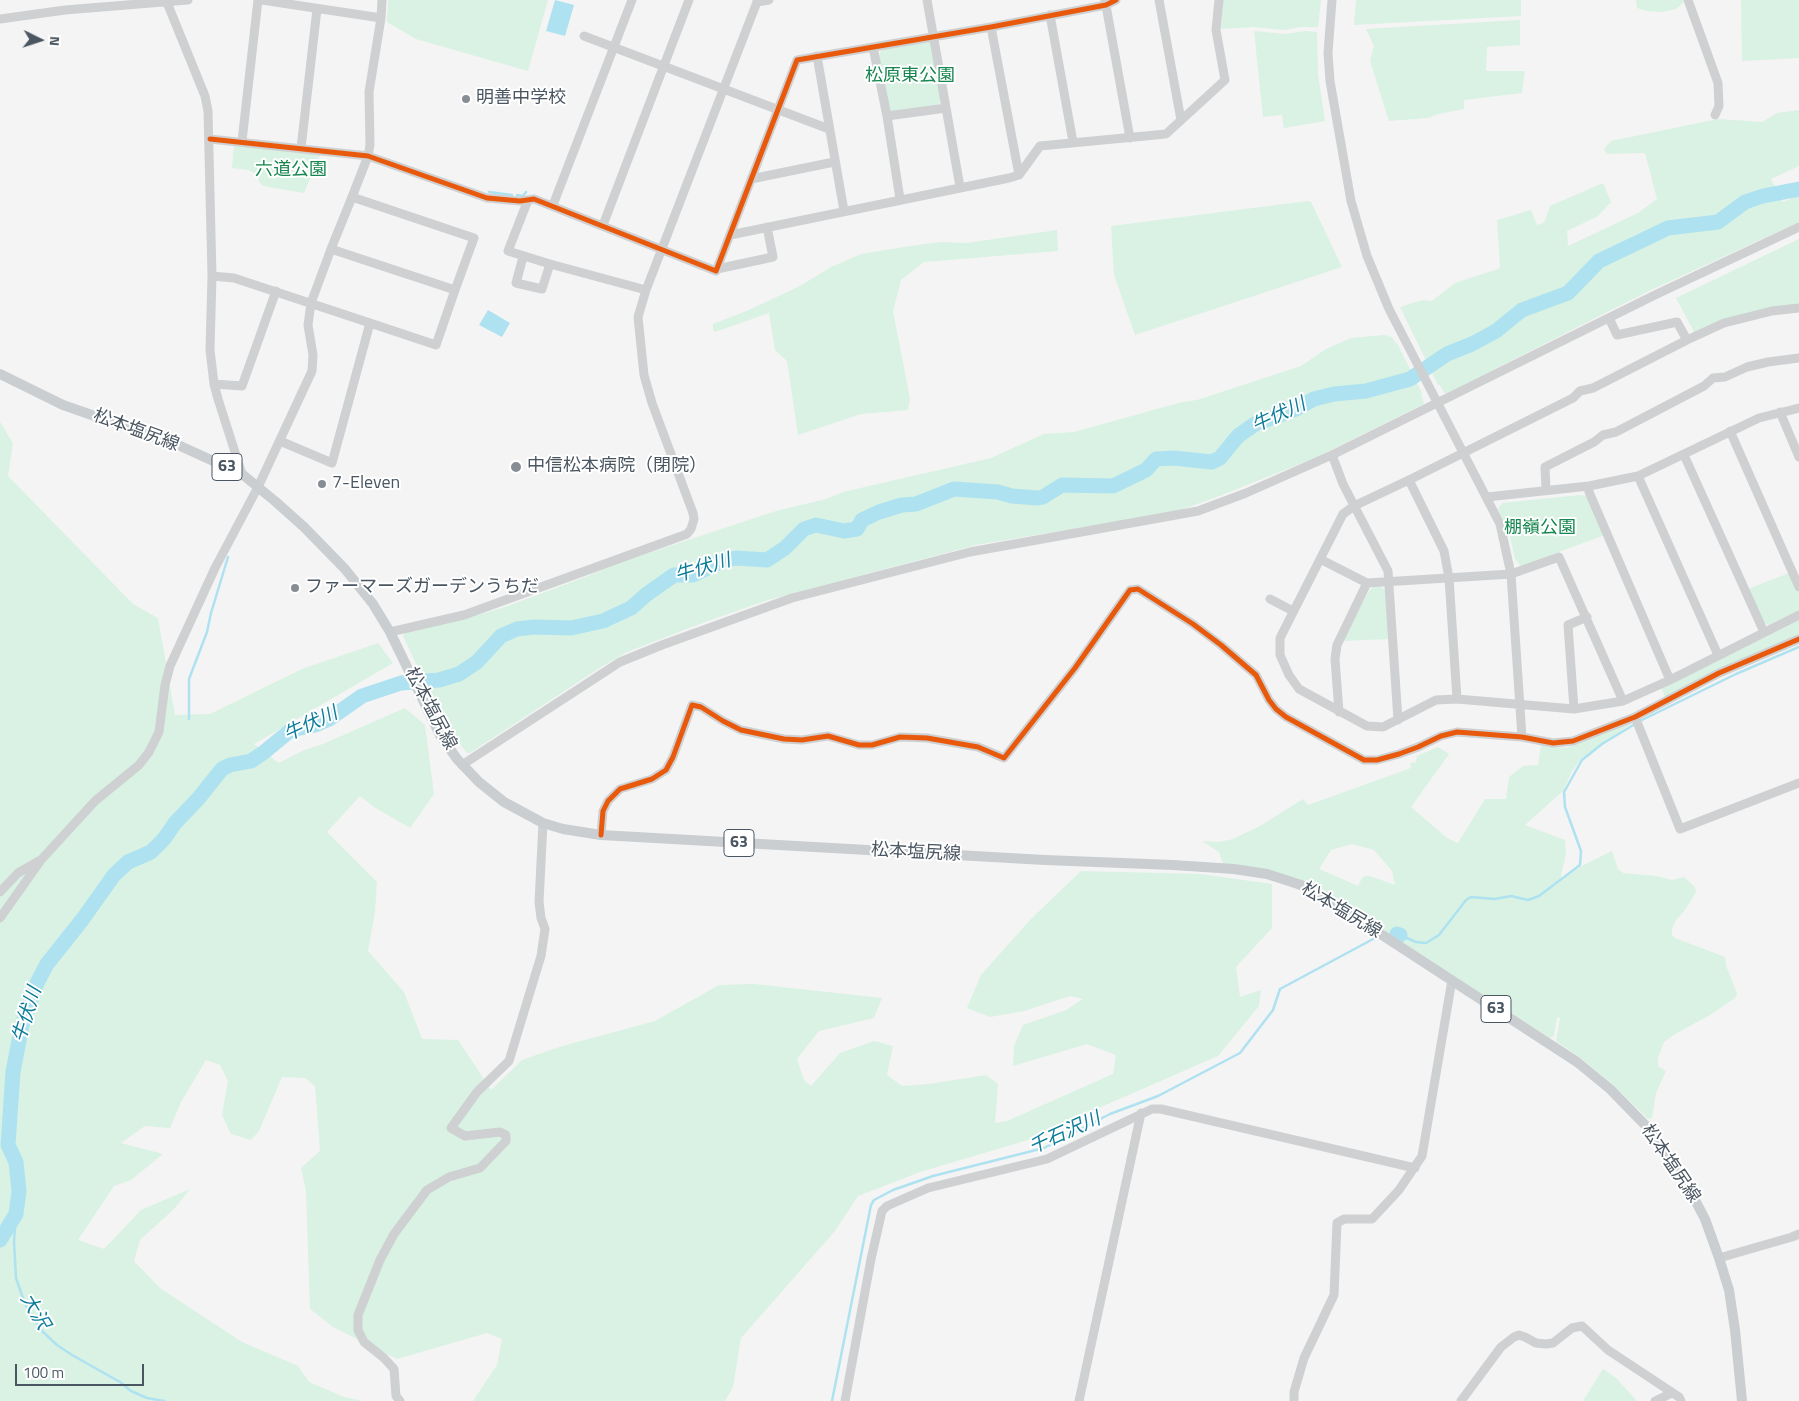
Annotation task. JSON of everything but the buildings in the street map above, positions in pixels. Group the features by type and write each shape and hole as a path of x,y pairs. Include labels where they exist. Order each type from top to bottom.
{"main road":[{"name":"松本塩尻線","path":"0,374 63,405 178,445 242,474 258,487 304,527 345,569 373,604 390,632 440,735 459,762 479,782 504,802 544,823 563,830 601,835 1053,861 1234,869 1267,874 1300,885 1330,901 1577,1062 1610,1089 1639,1118 1663,1147 1686,1183 1705,1219 1729,1290 1742,1401"}],"street":[{"path":"0,19 65,10 188,0"},
{"path":"242,142 258,0"},
{"path":"262,0 381,18"},
{"path":"0,918 42,860 95,801 138,765 149,752 159,732 165,685 170,666 215,568 258,487 312,371 313,355 308,325 311,303 368,156 370,145 369,92 381,18 382,0"},
{"path":"553,205 632,0"},
{"path":"603,225 689,0"},
{"path":"390,632 464,614 687,534 691,529 694,519 693,514 652,404 644,375 638,317 646,290 757,1 769,0"},
{"path":"927,0 960,187"},
{"path":"717,269 797,60 991,27 1116,0"},
{"path":"1159,0 1181,120"},
{"path":"730,235 1019,175 1040,146 1166,134 1225,80 1216,30 1219,0"},
{"path":"1332,0 1328,53 1330,81 1351,201 1370,263 1401,332 1500,524 1511,574 1522,737"},
{"path":"1688,0 1718,83 1719,106 1715,115"},
{"path":"167,1 205,96 208,111 212,276 210,350 214,384 242,474"},
{"path":"1105,2 1130,138"},
{"path":"301,148 317,9"},
{"path":"1050,15 1073,142"},
{"path":"991,27 1019,175"},
{"path":"584,36 829,129"},
{"path":"873,47 887,116 900,200"},
{"path":"818,56 834,162 844,211"},
{"path":"887,116 946,108"},
{"path":"210,139 368,156 487,198 534,199 716,271 717,269 773,257 767,228"},
{"path":"752,179 834,162"},
{"path":"212,276 234,278 436,345 474,238 352,197"},
{"path":"528,200 508,251 523,257 646,290"},
{"path":"459,762 620,662 792,598 970,552 1198,511 1246,493 1332,455 1436,401 1799,227"},
{"path":"331,249 455,290"},
{"path":"523,257 516,283 542,290 550,264"},
{"path":"214,384 242,386 276,291"},
{"path":"1799,308 1772,311 1724,323 1593,388 1580,390 1573,398 1354,506 1344,514 1293,611 1280,638 1280,654 1289,675 1300,689 1338,712 1367,726 1383,727 1436,700 1457,699 1574,709 1623,701 1670,680 1799,614"},
{"path":"1609,318 1618,335 1677,322 1687,340"},
{"path":"280,441 332,463 370,323"},
{"path":"1546,490 1545,467 1594,442 1603,434 1616,432 1704,386 1713,378 1724,377 1748,367 1768,362 1799,358"},
{"path":"1487,497 1589,486 1638,476 1759,418 1799,408"},
{"path":"1780,412 1799,457"},
{"path":"1730,431 1799,588"},
{"path":"1332,455 1343,484 1388,571 1398,720"},
{"path":"1684,455 1764,632"},
{"path":"1638,476 1718,655"},
{"path":"1409,480 1444,551 1449,578 1457,699"},
{"path":"1589,486 1589,492 1670,680"},
{"path":"1320,559 1367,583 1511,574 1559,557 1623,701"},
{"path":"1338,712 1335,659 1337,645 1367,583"},
{"path":"601,835 603,812 608,801 620,789 652,779 666,770 673,757 692,705 701,707 741,730 784,739 802,740 828,736 859,745 872,745 900,737 928,738 978,747 1004,758 1075,668 1130,590 1138,589 1193,624 1246,665 1256,675 1269,700 1286,717 1364,760 1377,760 1398,754 1440,736 1457,732 1522,737 1553,743 1573,741 1637,721 1719,673 1799,639"},
{"path":"1270,600 1293,611"},
{"path":"1574,709 1568,625 1587,617"},
{"path":"1637,721 1680,829 1799,783"},
{"path":"400,1401 396,1396 394,1369 364,1342 358,1330 358,1316 380,1260 394,1234 427,1190 449,1177 480,1168 506,1141 506,1135 500,1132 465,1136 451,1128 477,1092 509,1061 540,956 544,929 539,902 544,823"},
{"path":"0,892 18,873 42,860"},
{"path":"1294,1401 1294,1392 1304,1358 1334,1295 1337,1223 1344,1219 1372,1219 1399,1190 1422,1156 1452,980"},
{"path":"844,1401 882,1211 887,1206 928,1188 1047,1159 1152,1109 1161,1109 1415,1168"},
{"path":"1079,1401 1142,1113"},
{"path":"1719,1258 1799,1234"},
{"path":"1461,1401 1501,1347 1514,1337 1525,1336 1536,1343 1553,1343 1572,1328 1582,1326 1608,1350 1679,1397 1681,1401"},
{"path":"1655,1401 1672,1393"}],"green space":[{"path":"388,0 548,0 528,71 416,39 387,22"},
{"path":"1223,0 1321,0 1318,27 1300,27 1285,30 1253,27 1221,29"},
{"path":"1356,0 1521,0 1521,16 1354,25"},
{"path":"1636,0 1684,0 1676,9 1662,12 1646,11 1637,8"},
{"path":"1741,0 1799,0 1799,58 1742,61"},
{"path":"1520,20 1520,45 1487,47 1486,71 1525,71 1522,93 1464,100 1464,109 1428,118 1389,121 1370,61 1374,46 1366,29"},
{"path":"1254,31 1285,34 1305,31 1317,32 1318,74 1325,121 1284,128 1282,115 1263,117"},
{"name":"松原東公園","path":"928,41 931,43 941,102 939,104 893,112 889,110 879,55 882,49"},
{"path":"1799,110 1799,166 1771,179 1783,202 1799,195 1799,222 1651,290 1445,394 1440,385 1438,385 1400,307 1422,300 1432,301 1455,283 1498,269 1500,267 1497,220 1531,210 1537,225 1544,223 1550,206 1603,183 1611,202 1598,216 1567,231 1568,246 1638,213 1657,199 1645,153 1607,154 1604,149 1611,141 1718,119 1762,122 1777,113"},
{"name":"六道公園","path":"234,145 320,155 304,193 263,186 259,182 258,175 248,170 232,168"},
{"path":"1311,202 1342,267 1135,335 1114,275 1111,226"},
{"path":"1057,230 1058,251 924,262 901,280 893,311 910,399 908,410 861,414 798,435 787,361 775,350 769,313 715,332 713,329 713,324 749,310 800,286 831,267 861,254 941,242 967,243"},
{"path":"1799,239 1799,305 1694,332 1676,298"},
{"path":"1384,335 1392,337 1395,343 1397,343 1422,393 1424,404 1317,457 1175,512 976,545 768,600 705,622 627,652 470,753 467,753 449,730 439,713 403,636 407,630 460,620 505,607 624,561 776,511 826,499 843,492 991,458 1044,434 1074,432 1182,402 1197,400 1301,366 1326,349 1351,338"},
{"path":"0,422 13,443 8,476 133,604 158,618 175,715 210,714 302,669 378,643 393,663 254,744 279,763 302,751 323,744 405,708 425,725 434,794 410,828 374,807 360,796 327,832 377,882 375,912 368,951 404,992 422,1039 458,1040 491,1090 522,1060 559,1047 655,1021 719,985 754,984 882,998 874,1018 819,1031 797,1059 804,1080 811,1086 840,1053 874,1041 893,1046 887,1075 902,1086 929,1084 986,1075 998,1084 995,1123 1007,1121 1113,1074 1116,1055 1087,1044 1013,1066 1014,1046 1023,1025 1066,1010 1083,999 1070,996 1024,1011 990,1017 967,1008 981,975 1030,920 1081,871 1200,874 1272,884 1272,928 1236,967 1240,997 1261,990 1259,1006 1218,1056 1062,1124 1045,1135 920,1172 858,1196 835,1231 741,1338 733,1387 725,1401 473,1401 497,1365 502,1339 487,1333 397,1359 333,1327 310,1309 306,1191 301,1168 320,1151 315,1086 305,1078 282,1077 259,1131 251,1140 231,1134 222,1115 228,1081 220,1065 206,1060 181,1102 170,1128 145,1126 121,1143 163,1154 131,1180 114,1186 78,1240 104,1249 141,1210 190,1189 174,1209 140,1240 134,1261 160,1288 242,1342 298,1366 309,1382 344,1397 363,1401 0,1401"},
{"name":"棚嶺公園","path":"1580,495 1587,496 1605,535 1521,566 1515,559 1509,533 1498,509 1502,503"},
{"path":"1789,573 1799,594 1799,610 1769,625 1762,623 1748,589"},
{"path":"1373,587 1381,587 1386,591 1389,639 1342,641 1368,592"},
{"path":"1799,619 1799,635 1748,656 1665,697 1661,687"},
{"path":"1632,723 1582,758 1572,771 1563,791 1525,825 1565,840 1566,853 1560,881 1580,867 1612,851 1618,869 1623,873 1656,876 1672,880 1684,877 1695,887 1696,892 1685,910 1676,920 1672,929 1672,935 1675,938 1725,957 1726,966 1737,993 1735,998 1710,1015 1664,1042 1658,1058 1658,1066 1666,1071 1656,1093 1652,1118 1648,1119 1610,1082 1556,1041 1560,1018 1557,1017 1554,1036 1550,1038 1318,889 1223,864 1219,852 1202,841 1219,842 1233,839 1260,826 1303,799 1308,805 1411,768 1410,763 1416,762 1417,756 1438,747 1449,754 1411,807 1447,838 1458,843 1485,799 1506,799 1509,777 1523,766 1538,765 1541,745 1566,748","holes":["1352,844 1374,850 1392,871 1395,885 1365,876 1358,886 1319,869 1331,850"]},
{"path":"1603,1369 1616,1378 1637,1401 1583,1401"}],"water":[{"path":"555,0 574,5 565,36 546,31"},
{"path":"488,310 510,323 502,337 479,325"}],"waterway":[{"name":"牛伏川","path":"0,1240 16,1214 19,1191 16,1162 8,1145 13,1072 22,1025 37,983 47,964 114,875 128,862 151,852 222,769 230,765 251,761 291,730 315,725 329,719 362,696 401,683 439,680 459,674 477,662 501,636 517,629 534,627 571,628 603,621 631,608 674,575 693,575 722,561 736,558 767,560 785,548 804,529 816,525 844,531 857,529 862,520 879,512 902,505 916,504 954,489 998,492 1012,496 1038,498 1043,497 1062,485 1113,486 1146,470 1156,459 1174,458 1212,462 1220,458 1238,436 1255,424 1296,409 1314,399 1334,394 1366,391 1410,379 1447,354 1472,344 1496,331 1522,310 1568,293 1599,261 1668,228 1718,222 1745,202 1763,196 1799,189"},
{"path":"489,192 512,195"},
{"path":"517,195 523,196 526,192"},
{"path":"189,719 189,679 207,632 228,557"},
{"name":"千石沢川","path":"1640,721 1736,674 1799,647"},
{"name":"千石沢川","path":"1400,935 1416,942 1426,943 1439,935 1466,900 1471,897 1495,899 1511,896 1528,900 1539,896 1580,865 1581,851 1565,807 1564,792 1582,760 1602,744 1635,724"},
{"name":"千石沢川","path":"832,1401 871,1205 874,1200 893,1190 933,1176 1044,1148 1110,1114 1158,1096 1240,1053 1273,1010 1280,989 1375,938"},
{"name":"大沢","path":"16,1214 14,1241 16,1278 25,1304 41,1330 57,1345 120,1382 131,1391 147,1398 164,1401"}],"cycle path":[{"path":"210,139 368,156 487,198 520,201 534,199 716,271 797,60 991,27 1106,5 1116,0"},
{"path":"601,835 603,811 608,801 620,789 652,779 666,770 673,757 692,705 701,707 741,730 784,739 802,740 828,736 859,745 872,745 900,737 927,738 978,747 1004,758 1075,668 1130,590 1138,589 1193,624 1221,645 1256,675 1269,700 1286,717 1364,760 1377,760 1399,754 1441,736 1457,732 1522,737 1553,743 1573,741 1635,717 1719,673 1799,639"}],"place":[{"name":"明善中学校","path":"466,99"},
{"name":"中信松本病院（閉院）","path":"516,467"},
{"name":"7-Eleven","path":"322,484"},
{"name":"ファーマーズガーデンうちだ","path":"295,588"}]}
